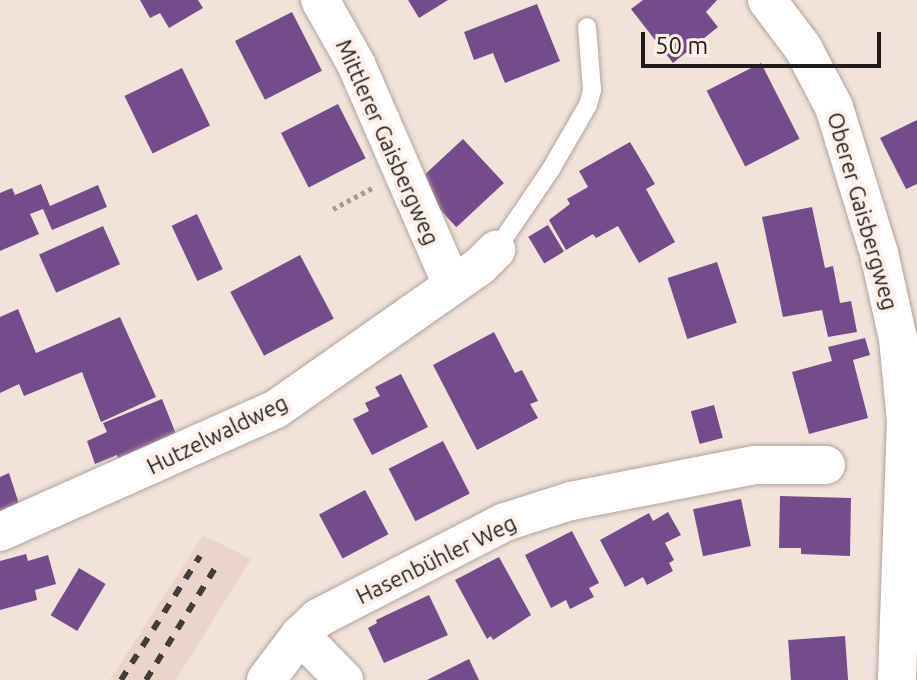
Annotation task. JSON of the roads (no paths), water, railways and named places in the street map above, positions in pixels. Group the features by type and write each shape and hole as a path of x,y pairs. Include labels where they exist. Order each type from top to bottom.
{"street":[{"name":"Mittlerer Gaisbergweg","path":"320,0 356,64 452,285"},
{"name":"Oberer Gaisbergweg","path":"767,0 803,48 834,107 879,253 898,339 906,420 897,680"},
{"name":"Hutzelwaldweg","path":"0,532 276,409 452,285 496,250"},
{"name":"Hasenbühler Weg","path":"266,680 300,635 334,608 505,522 571,501 754,465 826,465"},
{"path":"300,635 344,680"}],"lane":[{"path":"496,250 551,169 588,105 592,90 587,27"}],"railway":[{"path":"121,680 200,556"},
{"path":"146,680 217,565"}]}
